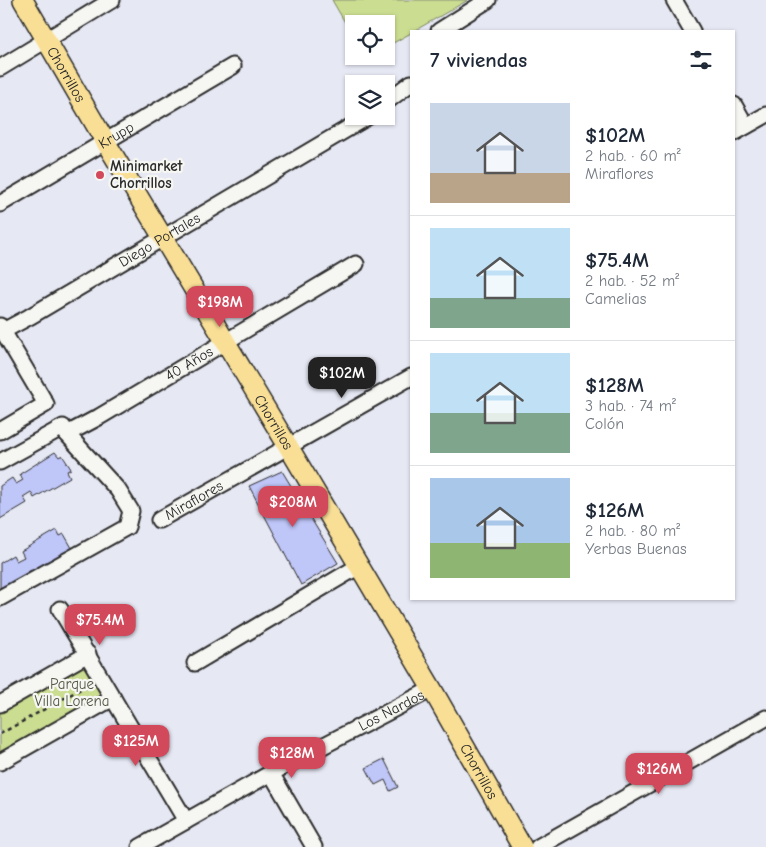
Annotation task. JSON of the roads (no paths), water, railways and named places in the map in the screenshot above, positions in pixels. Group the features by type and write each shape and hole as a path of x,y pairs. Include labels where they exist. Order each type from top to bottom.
{"main road":[{"name":"Chorrillos","path":"22,0 104,141 432,688 522,847"}],"street":[{"path":"0,68 112,0"},
{"path":"441,30 488,0"},
{"path":"674,0 691,30"},
{"name":"Krupp","path":"0,204 232,66"},
{"path":"395,95 410,84"},
{"path":"735,109 740,130 766,115"},
{"name":"Diego Portales","path":"1,328 29,317 354,125"},
{"name":"40 Años","path":"67,434 99,417 356,264"},
{"path":"0,431 46,404 1,328"},
{"name":"Miraflores","path":"159,520 410,378"},
{"path":"0,462 63,427 67,434 118,490 132,512 127,527 0,598"},
{"path":"196,663 359,566"},
{"path":"60,609 186,820"},
{"path":"0,704 88,654"},
{"name":"Los Nardos","path":"140,847 271,773 432,688"},
{"path":"0,762 113,698"},
{"path":"538,847 766,718"},
{"path":"271,773 314,847"}],"place":[{"name":"Minimarket Chorrillos","path":"100,175"}],"park label":[{"name":"Parque Villa Lorena","path":"72,692"}]}
